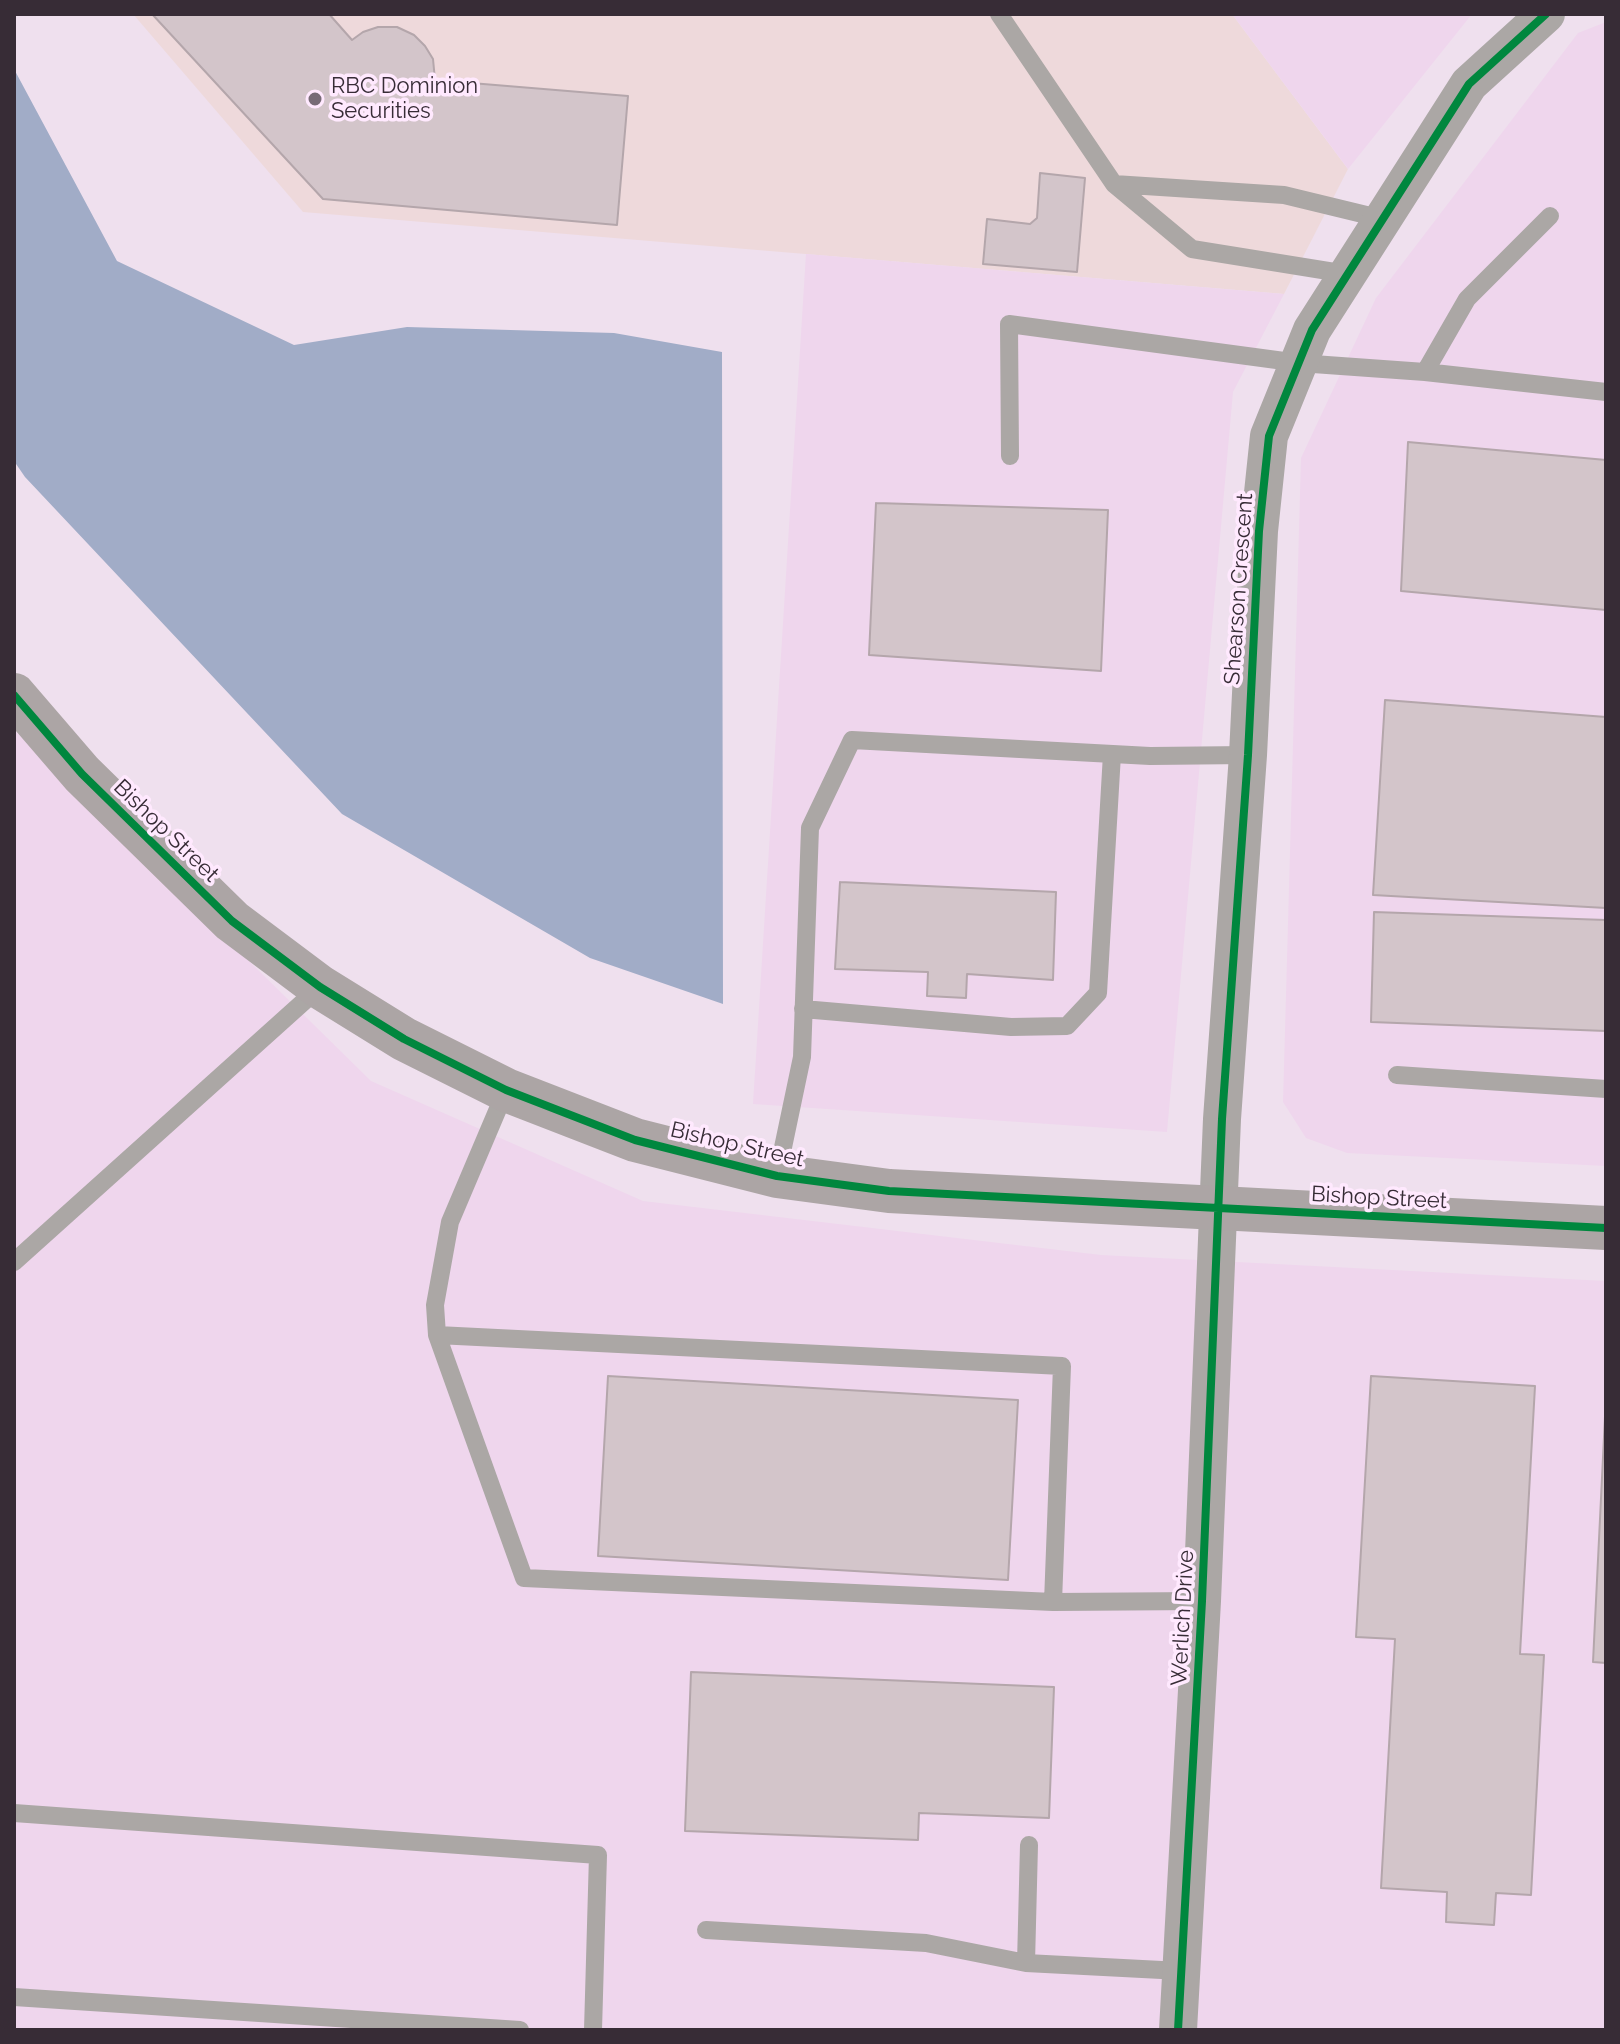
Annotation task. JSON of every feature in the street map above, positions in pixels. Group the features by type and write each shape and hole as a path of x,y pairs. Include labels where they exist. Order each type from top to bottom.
{"street":[{"name":"Shearson Crescent","path":"1219,1207 1259,531 1269,436 1312,330 1347,274 1469,84 1532,19"},
{"name":"Bishop Street","path":"14,695 82,774 232,921 320,987 404,1039 506,1090 635,1140 777,1176 889,1191 1606,1228"},
{"name":"Werlich Drive","path":"1178,2030 1202,1601 1219,1207"}],"lane":[{"path":"999,14 1114,184 1192,249 1347,274"},
{"path":"1114,184 1284,195 1383,219"},
{"path":"1425,372 1467,299 1550,216"},
{"path":"1010,456 1009,324 1299,363 1425,372 1606,392"},
{"path":"777,1176 802,1057 810,828 852,740 1150,756 1248,755"},
{"path":"803,1009 1011,1027 1067,1026 1098,993 1112,754"},
{"path":"14,1262 320,987"},
{"path":"1397,1075 1606,1089"},
{"path":"506,1090 450,1222 435,1305 437,1335 524,1578 1053,1602 1202,1601"},
{"path":"437,1335 1062,1366 1053,1602"},
{"path":"14,1813 598,1855 593,2030"},
{"path":"1026,1963 1029,1845"},
{"path":"706,1930 926,1943 1026,1963 1181,1971"},
{"path":"14,1997 520,2030"},
{"path":"196,2030 198,2010"}],"shaded area":[{"path":"133,14 1232,14 1348,169 1284,294 303,212"},
{"path":"1232,14 1472,14 1348,169"},
{"path":"1606,22 1606,1166 1347,1153 1306,1138 1283,1102 1301,458 1376,298 1578,33"},
{"path":"806,254 1284,294 1233,392 1167,1132 753,1104"},
{"path":"14,730 371,1081 643,1201 1101,1255 1606,1281 1606,2030 14,2030"}],"water":[{"path":"14,69 117,261 294,345 407,327 614,333 722,352 723,1004 590,958 342,814 25,477 14,461"}],"building":[{"path":"152,14 329,14 352,40 378,27 397,27 414,35 433,59 435,80 628,96 617,225 323,199"},
{"path":"1040,173 1085,178 1077,272 983,264 987,219 1030,224 1037,218"},
{"path":"1408,442 1606,460 1606,610 1401,591"},
{"path":"876,503 1108,510 1101,671 869,655"},
{"path":"1385,700 1606,717 1606,908 1373,895"},
{"path":"840,882 1056,892 1053,980 967,974 966,998 927,996 928,972 835,969"},
{"path":"1374,912 1606,920 1606,1031 1371,1022"},
{"path":"608,1376 1018,1400 1008,1580 598,1556"},
{"path":"1371,1376 1535,1386 1520,1654 1544,1655 1531,1895 1496,1893 1494,1925 1446,1922 1447,1892 1381,1888 1395,1639 1356,1637"},
{"path":"1606,1396 1606,1663 1593,1662"},
{"path":"691,1672 1054,1687 1049,1818 919,1813 918,1840 685,1831"}],"cycle path":[{"path":"1178,2030 1202,1601 1222,1119 1248,755 1259,531 1269,436 1312,330 1469,84 1546,14"},
{"path":"14,695 82,774 232,921 320,987 404,1039 506,1090 635,1140 777,1176 889,1191 1606,1228"}],"place":[{"name":"RBC Dominion Securities","path":"315,99"}]}
